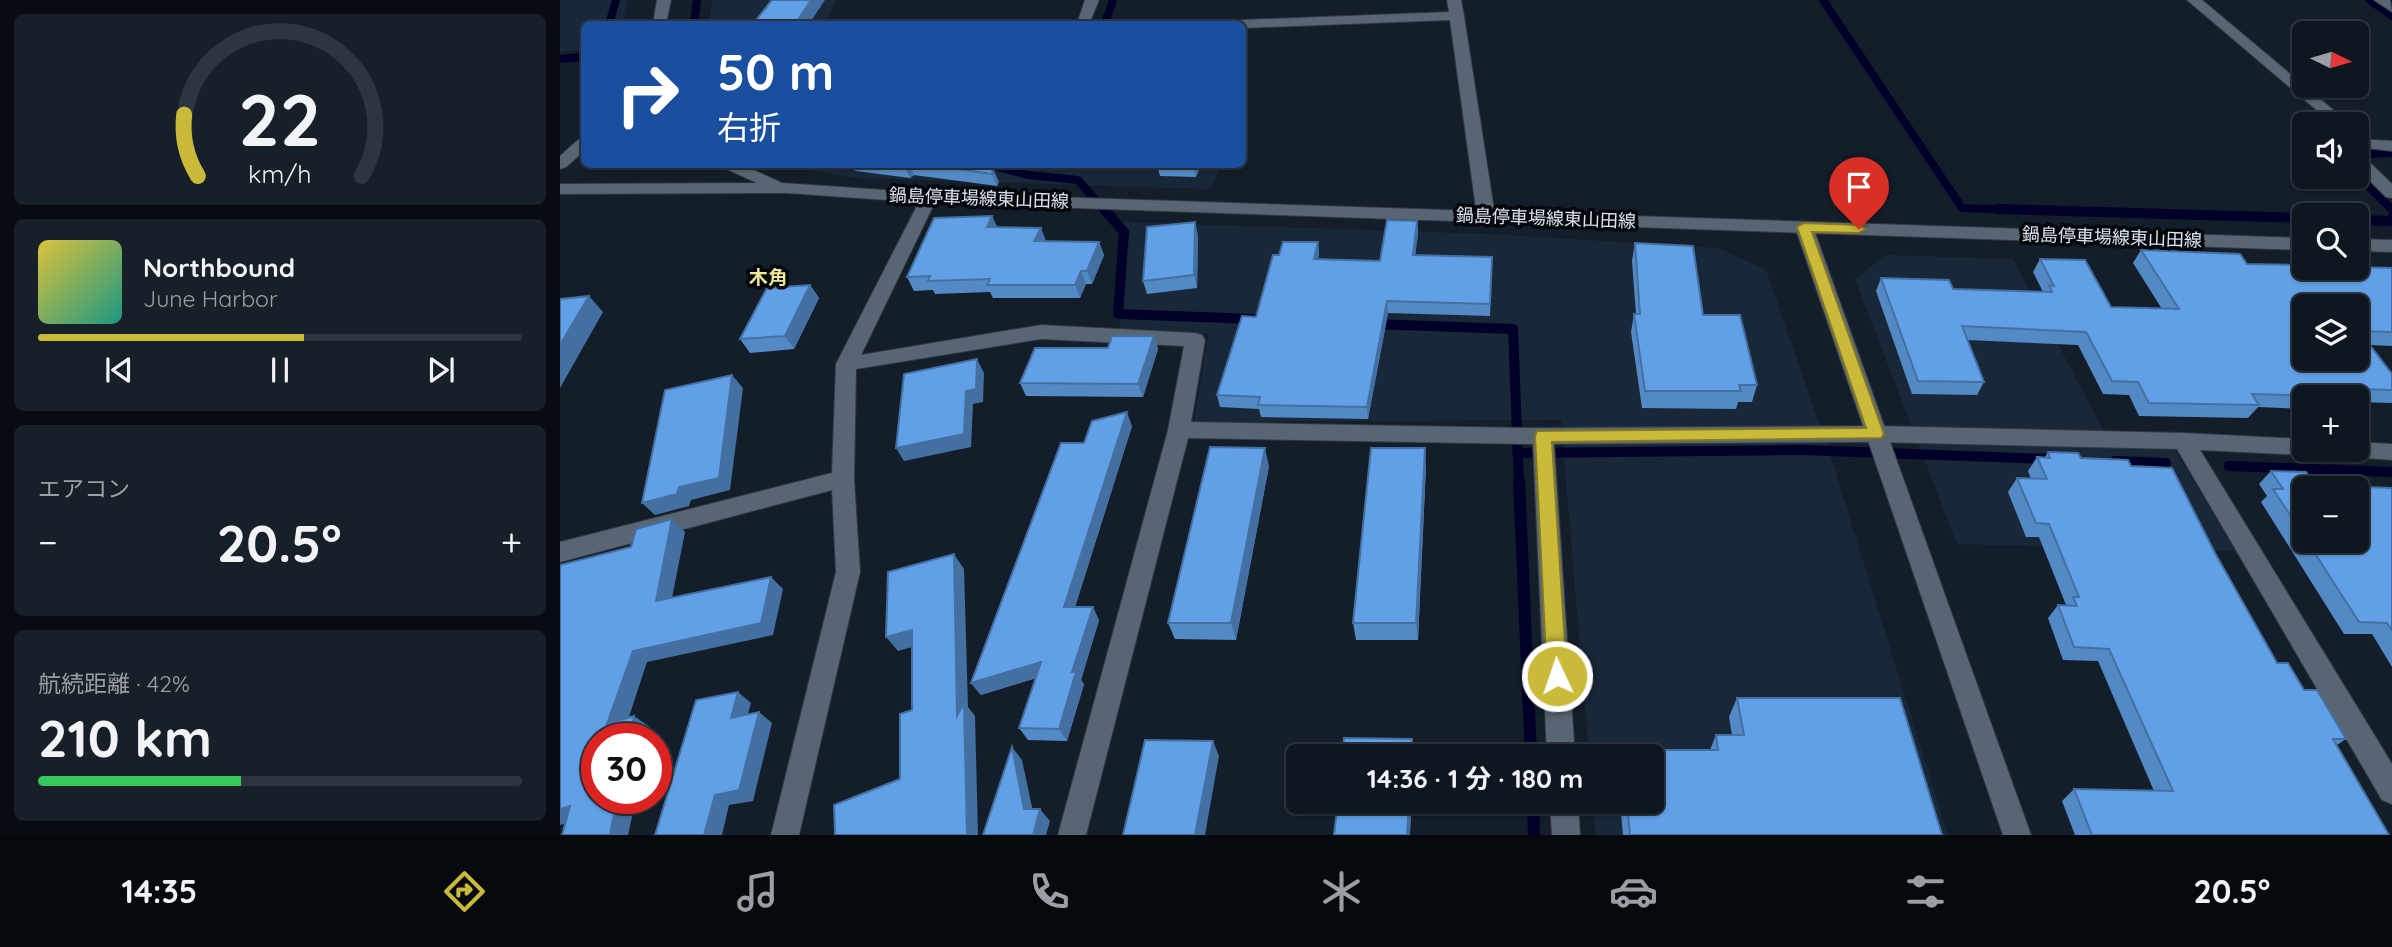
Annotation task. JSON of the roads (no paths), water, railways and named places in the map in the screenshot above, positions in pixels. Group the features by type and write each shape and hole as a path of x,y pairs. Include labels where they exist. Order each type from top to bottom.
{"street":[{"path":"660,21 664,0"},
{"path":"1084,21 1093,0"},
{"path":"2194,0 2328,112"},
{"path":"2381,0 2392,8"},
{"path":"1246,24 1456,8 1486,216"},
{"path":"560,164 581,146"},
{"path":"2369,148 2392,146"},
{"path":"2369,163 2392,193"},
{"name":"鍋島停車場線東山田線","path":"734,168 787,188"},
{"name":"鍋島停車場線東山田線","path":"560,189 787,188 929,198 2292,244"},
{"path":"785,835 848,572 843,480 846,364 929,198"},
{"path":"1804,227 2017,835"},
{"path":"2369,245 2392,246"},
{"path":"846,364 1041,332 1195,340 1179,430 1072,835"},
{"path":"1179,430 1537,436 1876,434 2183,441 2292,446"},
{"path":"1537,436 1561,744"},
{"path":"2183,441 2392,790"},
{"path":"2369,451 2392,452"},
{"path":"560,552 843,480"},
{"path":"1565,814 1566,835"}],"waterway":[{"path":"610,21 616,0"},
{"path":"694,21 697,0"},
{"path":"1106,20 1113,0"},
{"path":"1823,0 1962,208 2057,211"},
{"path":"2370,0 2392,16"},
{"path":"560,59 581,57"},
{"path":"2369,154 2392,153"},
{"path":"1003,168 1028,175 1078,180 1105,211"},
{"path":"2369,187 2392,210"},
{"path":"1104,209 1124,232 1118,314 1255,319"},
{"path":"1997,209 2292,218"},
{"path":"2369,220 2390,221 2392,218"},
{"path":"1373,324 1513,329 1518,453"},
{"path":"1518,453 1802,450 2050,459"},
{"path":"1518,453 1519,483"},
{"path":"2115,461 2166,463"},
{"path":"2229,466 2391,472"},
{"path":"1519,481 1530,744"},
{"path":"1533,814 1534,835"}],"district":[{"name":"木角","path":"768,277"}]}
